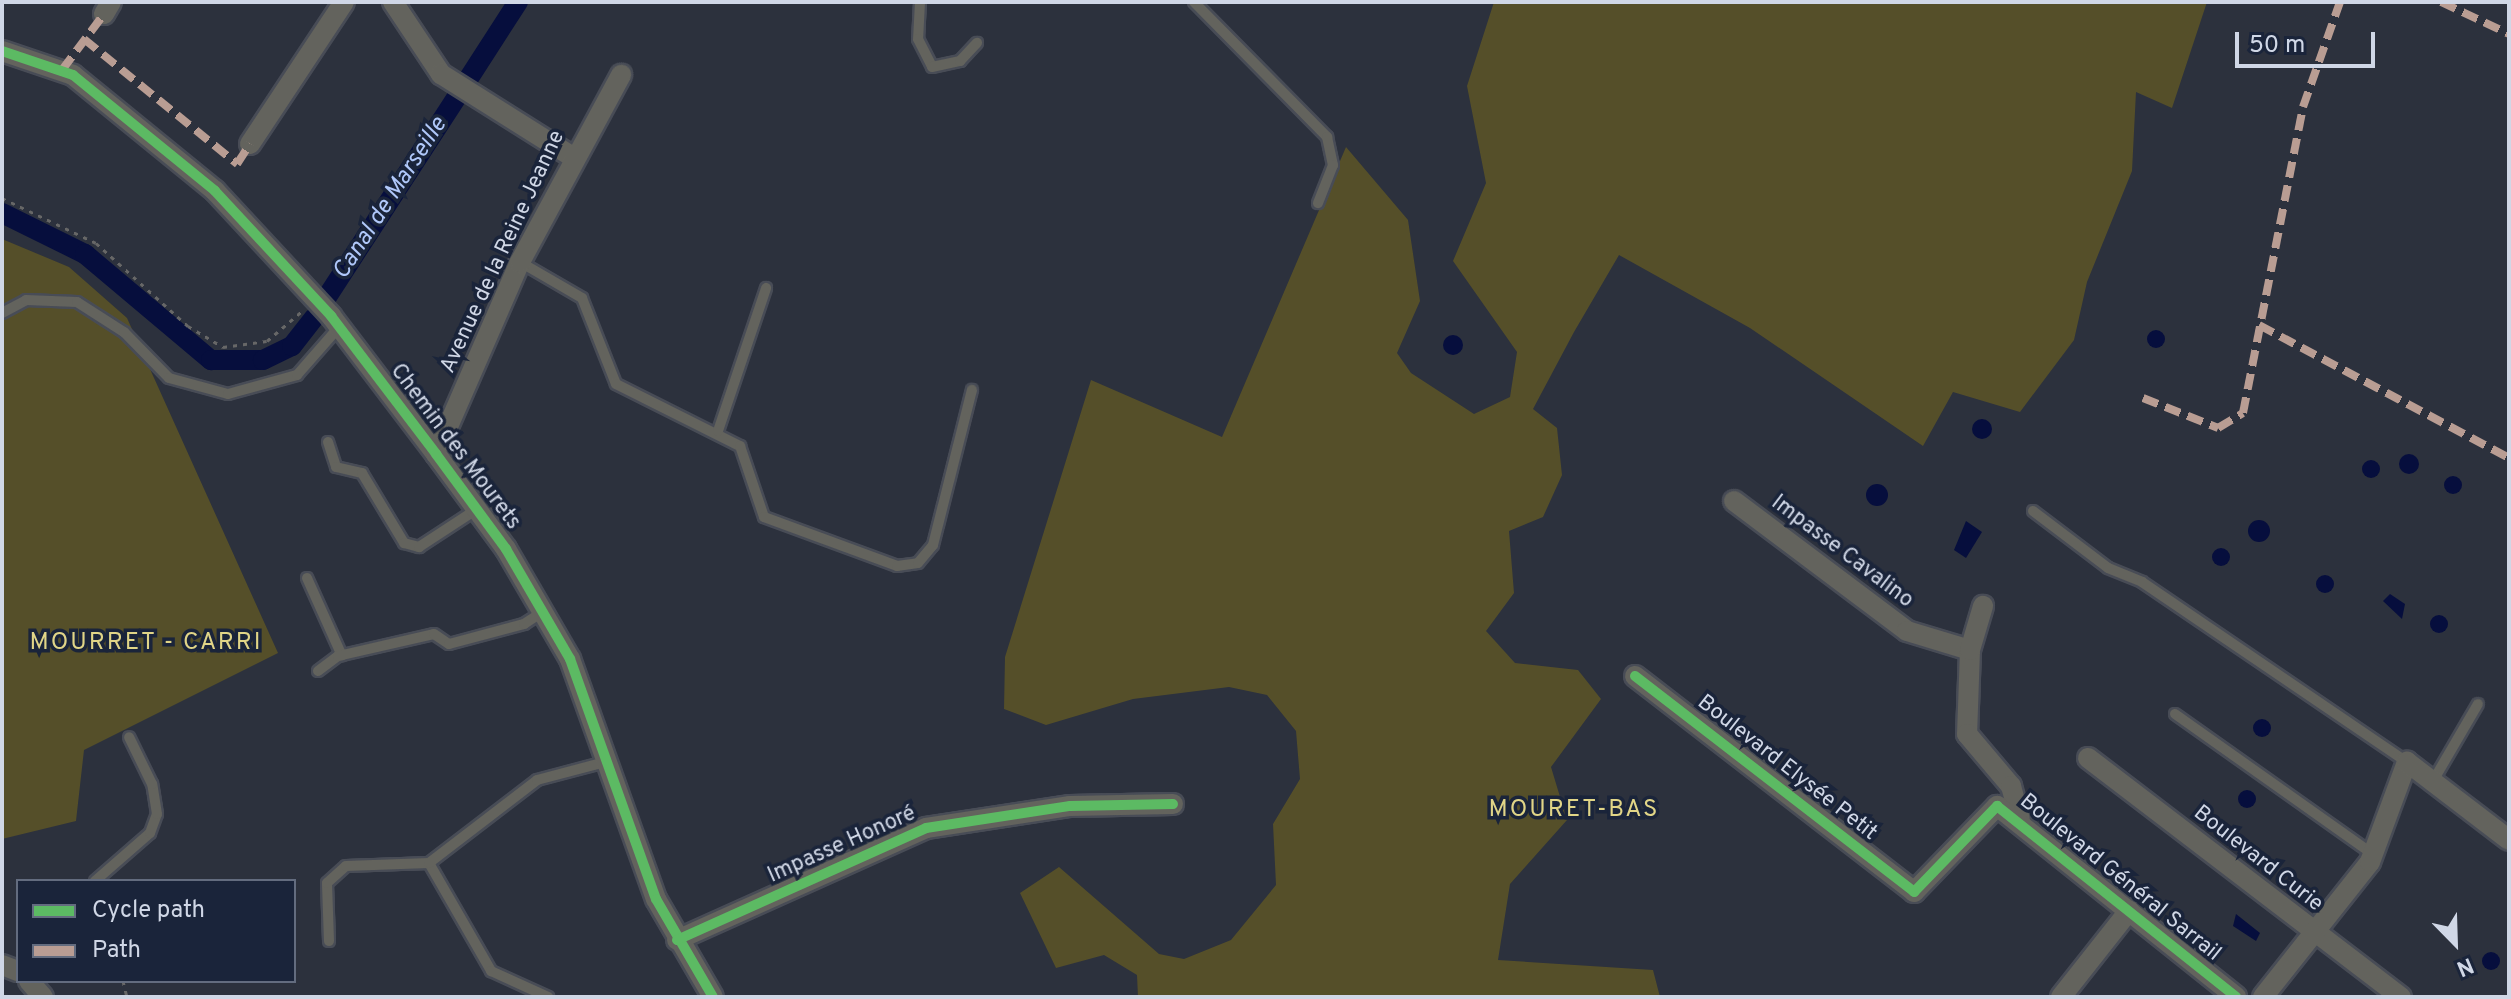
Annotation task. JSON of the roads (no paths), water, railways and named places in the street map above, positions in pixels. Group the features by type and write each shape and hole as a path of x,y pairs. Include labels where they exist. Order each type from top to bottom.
{"street":[{"path":"250,144 344,2"},
{"path":"393,2 441,74 573,157"},
{"name":"Chemin des Mourets","path":"2,51 73,75 114,104 215,191 335,322 436,454 477,509 544,611 588,695 677,940 713,997"},
{"name":"Avenue de la Reine Jeanne","path":"436,454 520,262 573,157 621,75"},
{"name":"Impasse Cavalino","path":"1734,501 1907,631 1970,650"},
{"path":"1983,606 1970,650 1967,734 2011,786 2020,819"},
{"name":"Boulevard Elysée Petit","path":"1635,676 1914,892"},
{"name":"Boulevard Curie","path":"2088,758 2401,997"},
{"path":"2263,997 2372,858 2407,762 2509,840"},
{"name":"Impasse Honoré","path":"677,940 926,828 1070,806 1173,804"},
{"name":"Boulevard Général Sarrail","path":"1914,892 1997,806 2020,819 2236,997"},
{"path":"2061,997 2129,911"}],"lane":[{"path":"920,2 918,39 932,67 960,61 977,43"},
{"path":"1194,2 1327,137 1333,165 1318,203"},
{"path":"520,262 582,298 616,384 718,431 740,446 764,517 897,566 918,563 933,545 972,390"},
{"path":"718,431 766,288"},
{"path":"2,313 26,300 77,302 124,332 169,378 228,394 297,375 335,322"},
{"path":"328,442 336,467 362,473 404,543 419,547 477,509"},
{"path":"2033,511 2108,568 2142,582 2196,624 2392,745 2407,762"},
{"path":"307,578 342,656"},
{"path":"318,671 342,656 434,634 449,644 524,624 544,611"},
{"path":"2433,781 2478,704"},
{"path":"2175,714 2372,858"},
{"path":"97,879 150,833 157,814 152,784 129,737"},
{"path":"329,941 327,883 346,866 429,863 537,780 611,761"},
{"path":"429,863 491,971 548,997"}],"waterway":[{"name":"Canal de Marseille","path":"467,81 518,2"},
{"name":"Canal de Marseille","path":"325,300 457,97"},
{"name":"Canal de Marseille","path":"2,213 85,254 211,360 263,360 292,346 314,318"}],"district":[{"name":"MOURRET - CARRI","path":"146,644"},
{"name":"MOURET-BAS","path":"1574,811"}]}
